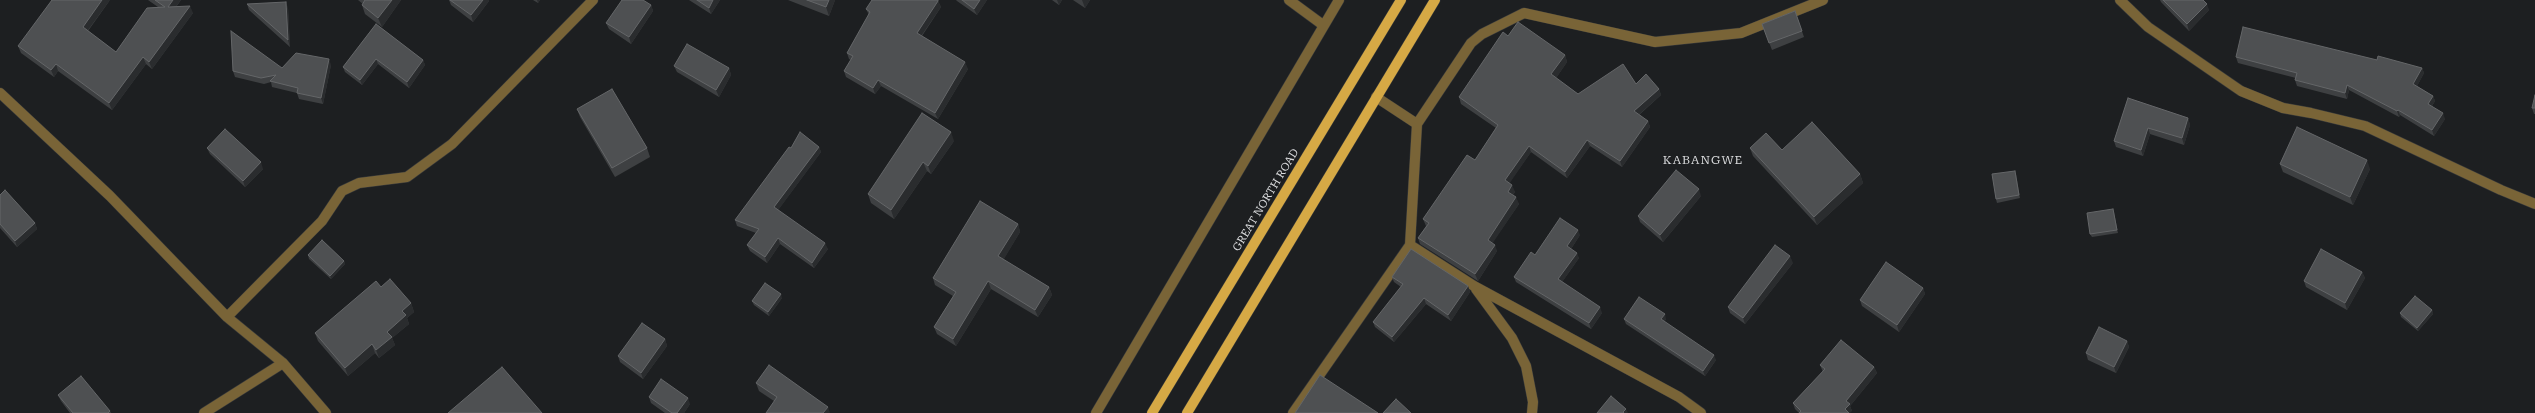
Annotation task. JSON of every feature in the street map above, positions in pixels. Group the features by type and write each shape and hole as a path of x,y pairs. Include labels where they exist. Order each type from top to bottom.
{"main road":[{"name":"GREAT NORTH ROAD","path":"1152,413 1401,0"},
{"path":"1187,413 1435,0"}],"street":[{"path":"227,317 322,221 342,191 359,183 407,177 452,144 593,0"},
{"path":"1289,0 1323,25"},
{"path":"1096,413 1339,0"},
{"path":"1293,413 1410,245 1417,124 1471,43 1482,34 1524,13 1655,42 1741,32 1823,0"},
{"path":"2120,0 2148,27 2241,91 2283,108 2365,126 2501,190 2535,204"},
{"path":"0,93 110,196 227,317 283,363 326,413"},
{"path":"1376,97 1417,124"},
{"path":"1410,245 1474,286 1679,397 1701,413"},
{"path":"1474,286 1520,352 1530,381 1533,402 1532,413"},
{"path":"204,413 283,363"}],"building":[{"path":"52,0 102,0 83,27 116,52 147,8 165,7 155,0 173,0 168,7 190,6 149,62 143,57 109,103 56,64 51,70 18,46"},
{"path":"365,0 392,0 378,18 362,5"},
{"path":"450,0 483,0 471,15"},
{"path":"622,0 643,0 651,5 629,37 606,23"},
{"path":"697,0 713,0 709,8"},
{"path":"807,0 829,0 826,7"},
{"path":"872,0 938,0 917,33 965,62 935,113 878,80 873,88 844,71 853,56 847,53 870,12 866,9"},
{"path":"962,0 980,0 974,9"},
{"path":"2163,0 2203,0 2207,4 2187,24"},
{"path":"286,2 288,40 247,4"},
{"path":"1795,11 1802,31 1769,43 1762,24"},
{"path":"1518,22 1565,55 1551,74 1578,94 1623,64 1636,84 1646,74 1659,89 1634,111 1648,121 1620,161 1587,140 1565,172 1529,146 1505,180 1512,185 1508,192 1516,197 1488,240 1495,245 1475,274 1418,238 1429,223 1423,219 1467,155 1475,160 1498,125 1459,97 1503,32 1508,36"},
{"path":"376,24 423,60 407,82 376,59 360,80 343,67"},
{"path":"2243,27 2377,60 2378,56 2422,68 2413,84 2433,96 2428,104 2443,113 2432,130 2398,110 2397,111 2347,85 2345,93 2295,80 2297,73 2236,57"},
{"path":"231,31 282,68 296,53 329,59 321,98 297,93 298,88 270,81 276,75 261,78 233,71"},
{"path":"687,44 729,68 716,90 674,66"},
{"path":"612,89 647,148 612,168 577,109"},
{"path":"2535,95 2535,108 2532,108"},
{"path":"2128,98 2188,118 2182,138 2148,128 2141,150 2114,141"},
{"path":"922,113 951,132 928,166 923,162 891,210 868,194"},
{"path":"1812,122 1860,174 1814,217 1750,148 1766,133 1782,150"},
{"path":"2297,127 2367,160 2350,197 2280,164"},
{"path":"225,129 261,162 243,181 207,148"},
{"path":"800,132 819,147 774,207 825,243 812,263 778,238 765,257 747,245 759,229 735,220 789,147 791,148"},
{"path":"1676,170 1699,189 1660,235 1638,216"},
{"path":"2015,171 2019,195 1996,199 1992,174"},
{"path":"5,190 35,223 15,241 0,224 0,195"},
{"path":"980,201 1018,224 998,256 1049,287 1035,310 988,281 953,339 934,327 956,292 933,278"},
{"path":"2113,209 2117,230 2090,234 2087,213"},
{"path":"1560,218 1578,230 1567,246 1577,253 1558,279 1600,307 1589,323 1514,277 1531,252 1535,255"},
{"path":"322,240 344,261 330,276 308,255"},
{"path":"1775,245 1790,256 1743,318 1728,307"},
{"path":"1411,249 1468,286 1448,315 1424,298 1392,337 1373,322 1403,284 1392,277"},
{"path":"2321,249 2362,272 2345,303 2304,281"},
{"path":"1886,262 1923,288 1897,325 1860,300"},
{"path":"390,279 411,303 402,311 406,315 387,332 392,337 376,350 372,344 345,368 315,333 376,281 381,287"},
{"path":"765,283 781,294 768,312 752,301"},
{"path":"2415,296 2432,310 2417,328 2400,313"},
{"path":"1639,297 1665,314 1661,319 1714,355 1703,371 1624,319"},
{"path":"642,323 665,339 641,373 618,356"},
{"path":"2099,327 2127,341 2114,367 2086,353"},
{"path":"1841,340 1874,367 1846,401 1850,404 1845,409 1849,413 1799,413 1801,411 1793,403 1825,369 1820,365"},
{"path":"769,365 828,407 823,413 766,413 777,397 756,383"},
{"path":"502,367 542,413 448,413"},
{"path":"1320,375 1378,413 1295,413"},
{"path":"81,376 110,411 108,413 73,413 58,395"},
{"path":"661,379 688,398 677,413 672,413 649,397"},
{"path":"1611,396 1626,409 1623,412 1624,413 1597,413"},
{"path":"1396,399 1411,413 1383,413"}],"district":[{"name":"KABANGWE","path":"1703,160"}]}
